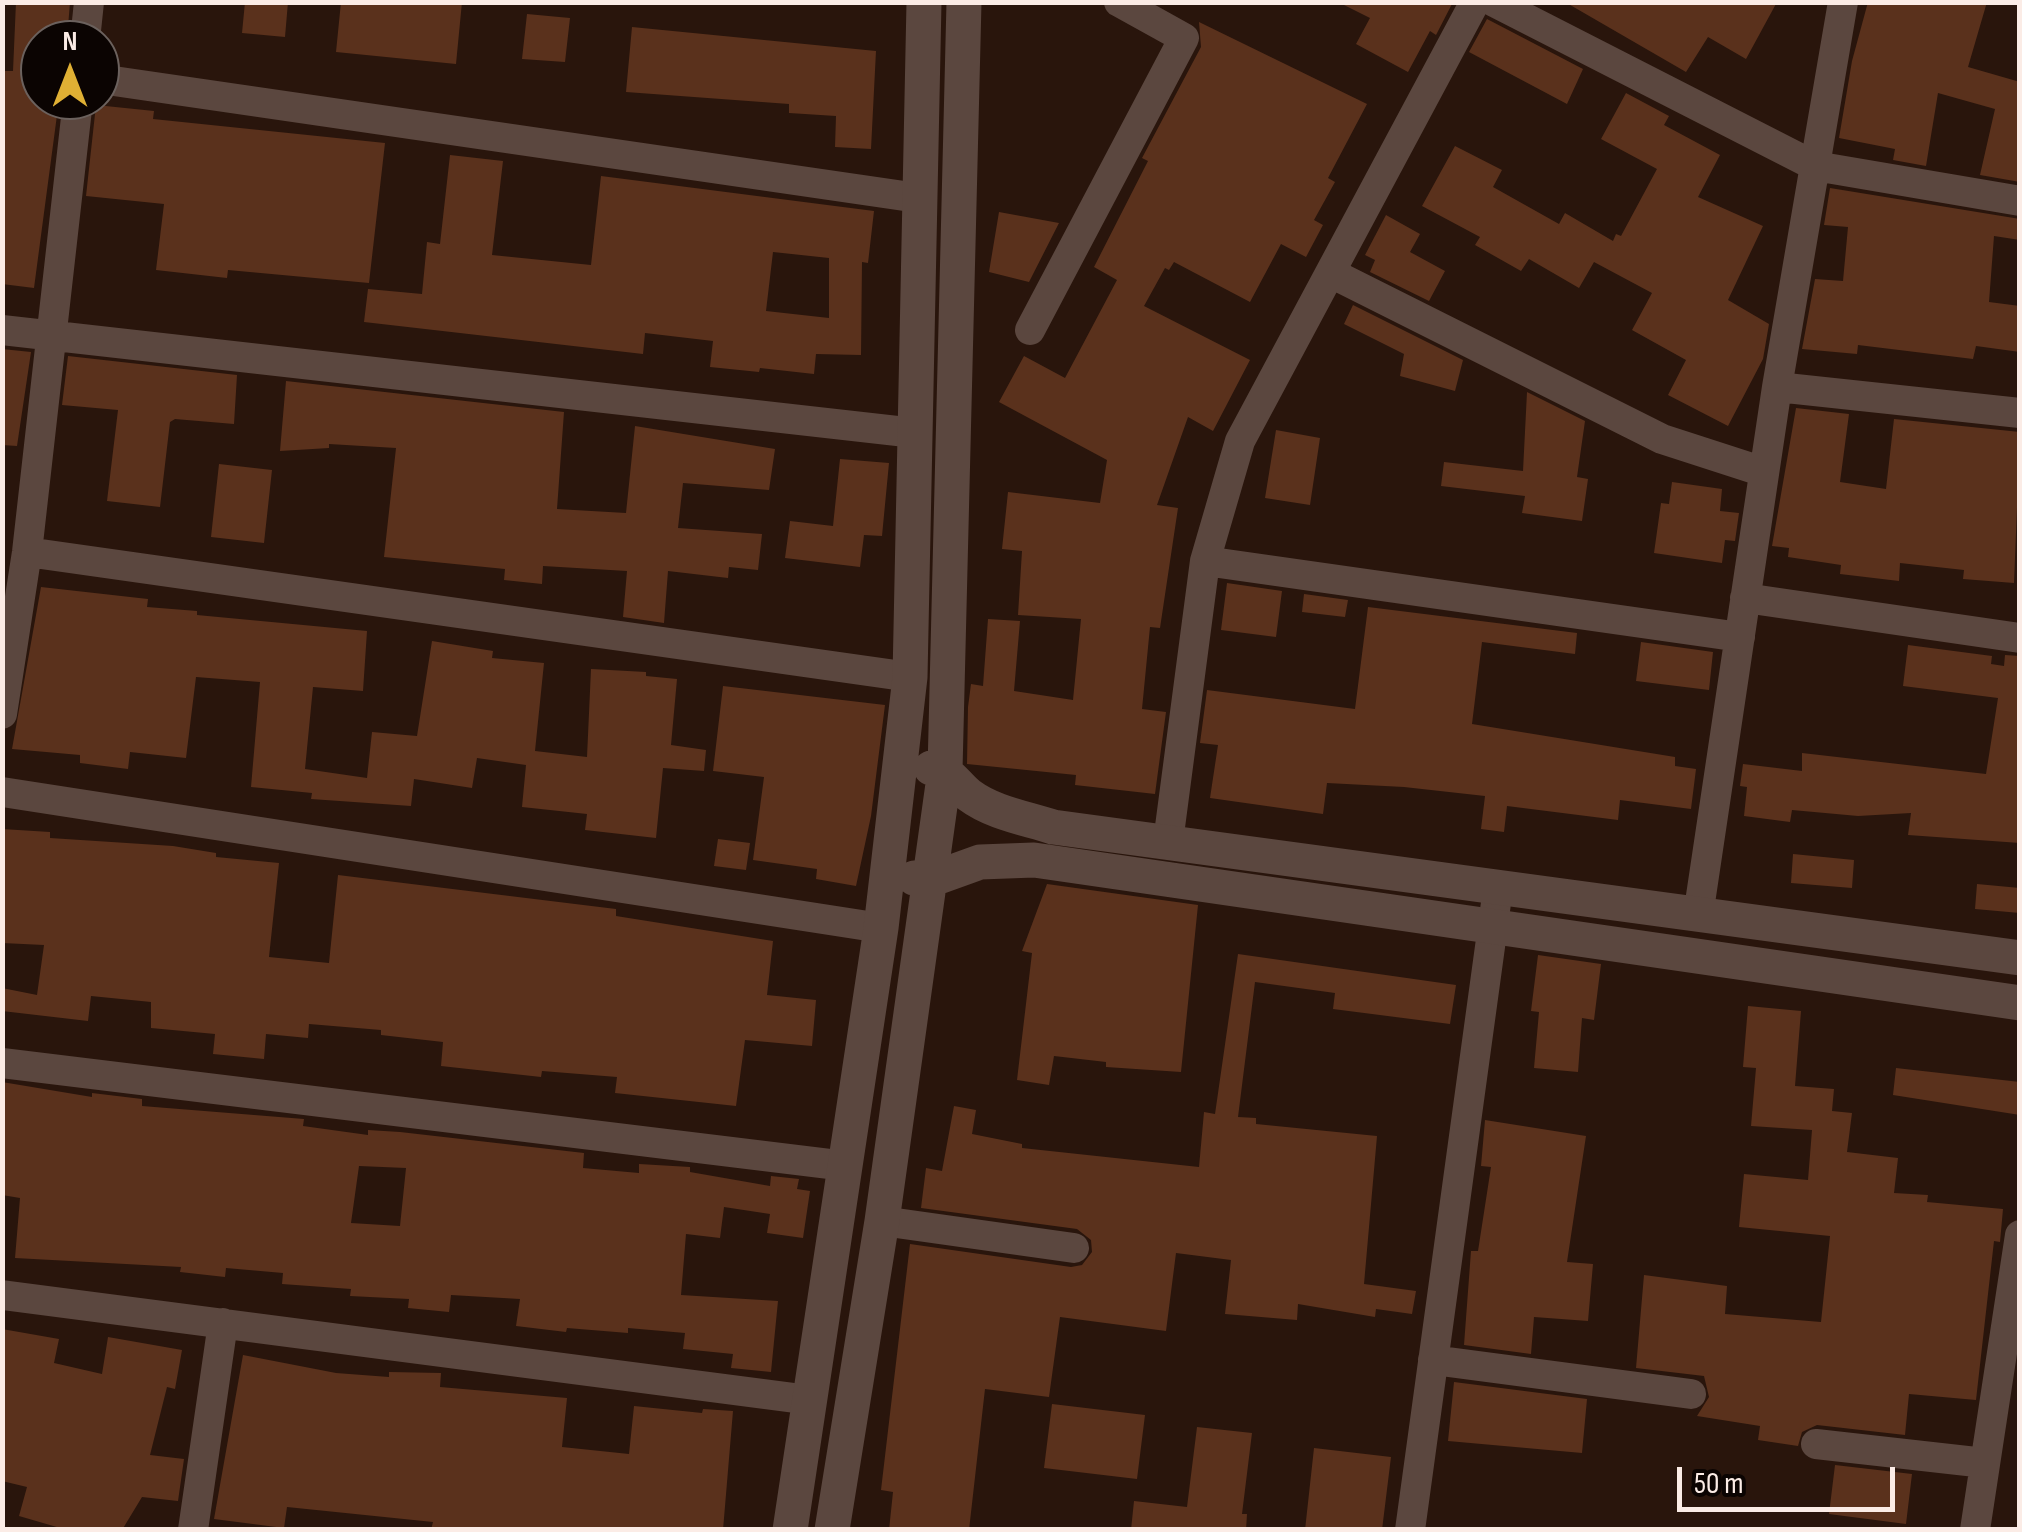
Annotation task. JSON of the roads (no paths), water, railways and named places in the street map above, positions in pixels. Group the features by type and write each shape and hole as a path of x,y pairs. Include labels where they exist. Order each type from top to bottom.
{"street":[{"path":"790,1530 888,875 910,677 924,2"},
{"path":"832,1530 882,1221 945,770 964,2"},
{"path":"1030,330 1184,38 1119,2"},
{"path":"1168,842 1204,561 1240,442 1475,2"},
{"path":"1494,2 1815,166 2020,202"},
{"path":"1698,916 1776,387 1844,2"},
{"path":"120,82 918,198"},
{"path":"2,714 27,552 76,120"},
{"path":"1330,273 1662,440 1764,472"},
{"path":"2,330 915,433"},
{"path":"1776,387 2020,413"},
{"path":"27,552 910,677"},
{"path":"1204,561 1740,637"},
{"path":"1745,598 2020,638"},
{"path":"902,764 945,770 970,795 998,810 1052,827 2020,958"},
{"path":"2,792 880,928"},
{"path":"888,875 930,880 980,862 1034,860 2020,1003"},
{"path":"1410,1530 1498,890"},
{"path":"2,1063 846,1166"},
{"path":"882,1221 1074,1248"},
{"path":"1975,1530 2020,1235"},
{"path":"2,1294 810,1400"},
{"path":"193,1530 223,1323"},
{"path":"1433,1360 1691,1394"},
{"path":"1816,1444 1985,1464"}]}
